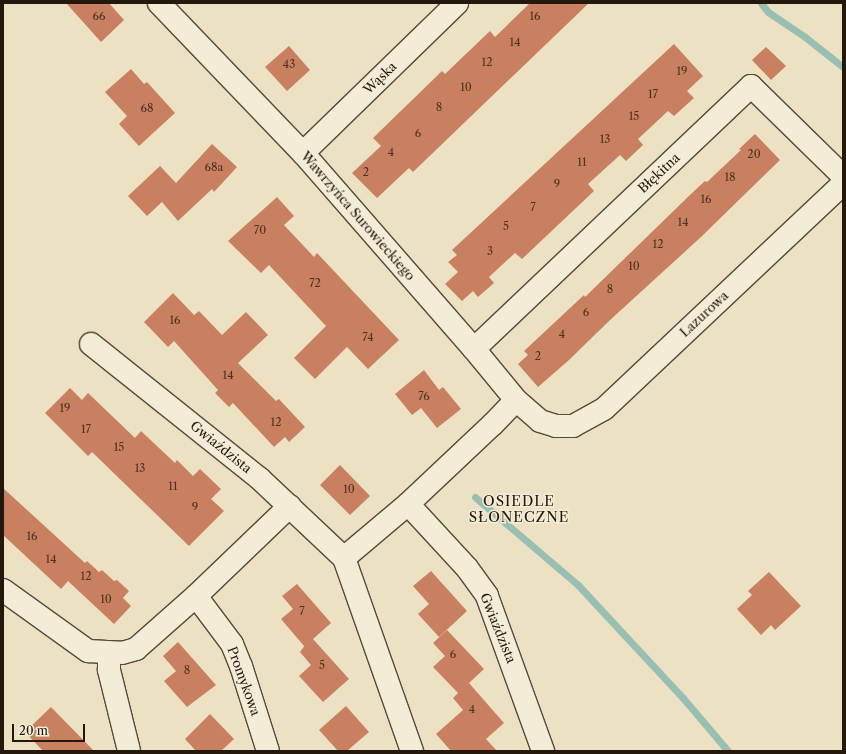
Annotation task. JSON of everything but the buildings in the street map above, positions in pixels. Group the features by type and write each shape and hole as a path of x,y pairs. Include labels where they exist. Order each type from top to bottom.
{"street":[{"name":"Wawrzyńca Surowieckiego","path":"159,3 303,153 474,349 516,400 540,421 556,426"},
{"name":"Wąska","path":"303,153 457,3"},
{"name":"Błękitna","path":"474,349 751,86 843,176"},
{"name":"Lazurowa","path":"556,426 573,426 604,409 843,184"},
{"name":"Gwiaździsta","path":"91,344 259,478 344,558 412,751"},
{"path":"344,558 408,504 493,424 516,400"},
{"name":"Gwiaździsta","path":"408,504 467,568 487,596 543,751"},
{"path":"3,590 88,651 122,653 136,649 196,596 290,506"},
{"name":"Promykowa","path":"196,596 232,644 241,666 268,751"},
{"path":"109,653 109,670 129,751"}],"waterway":[{"path":"761,3 768,12 805,37 843,67"},
{"path":"475,497 578,585 683,698 728,751"}],"district":[{"name":"OSIEDLE SŁONECZNE","path":"519,510"}]}
